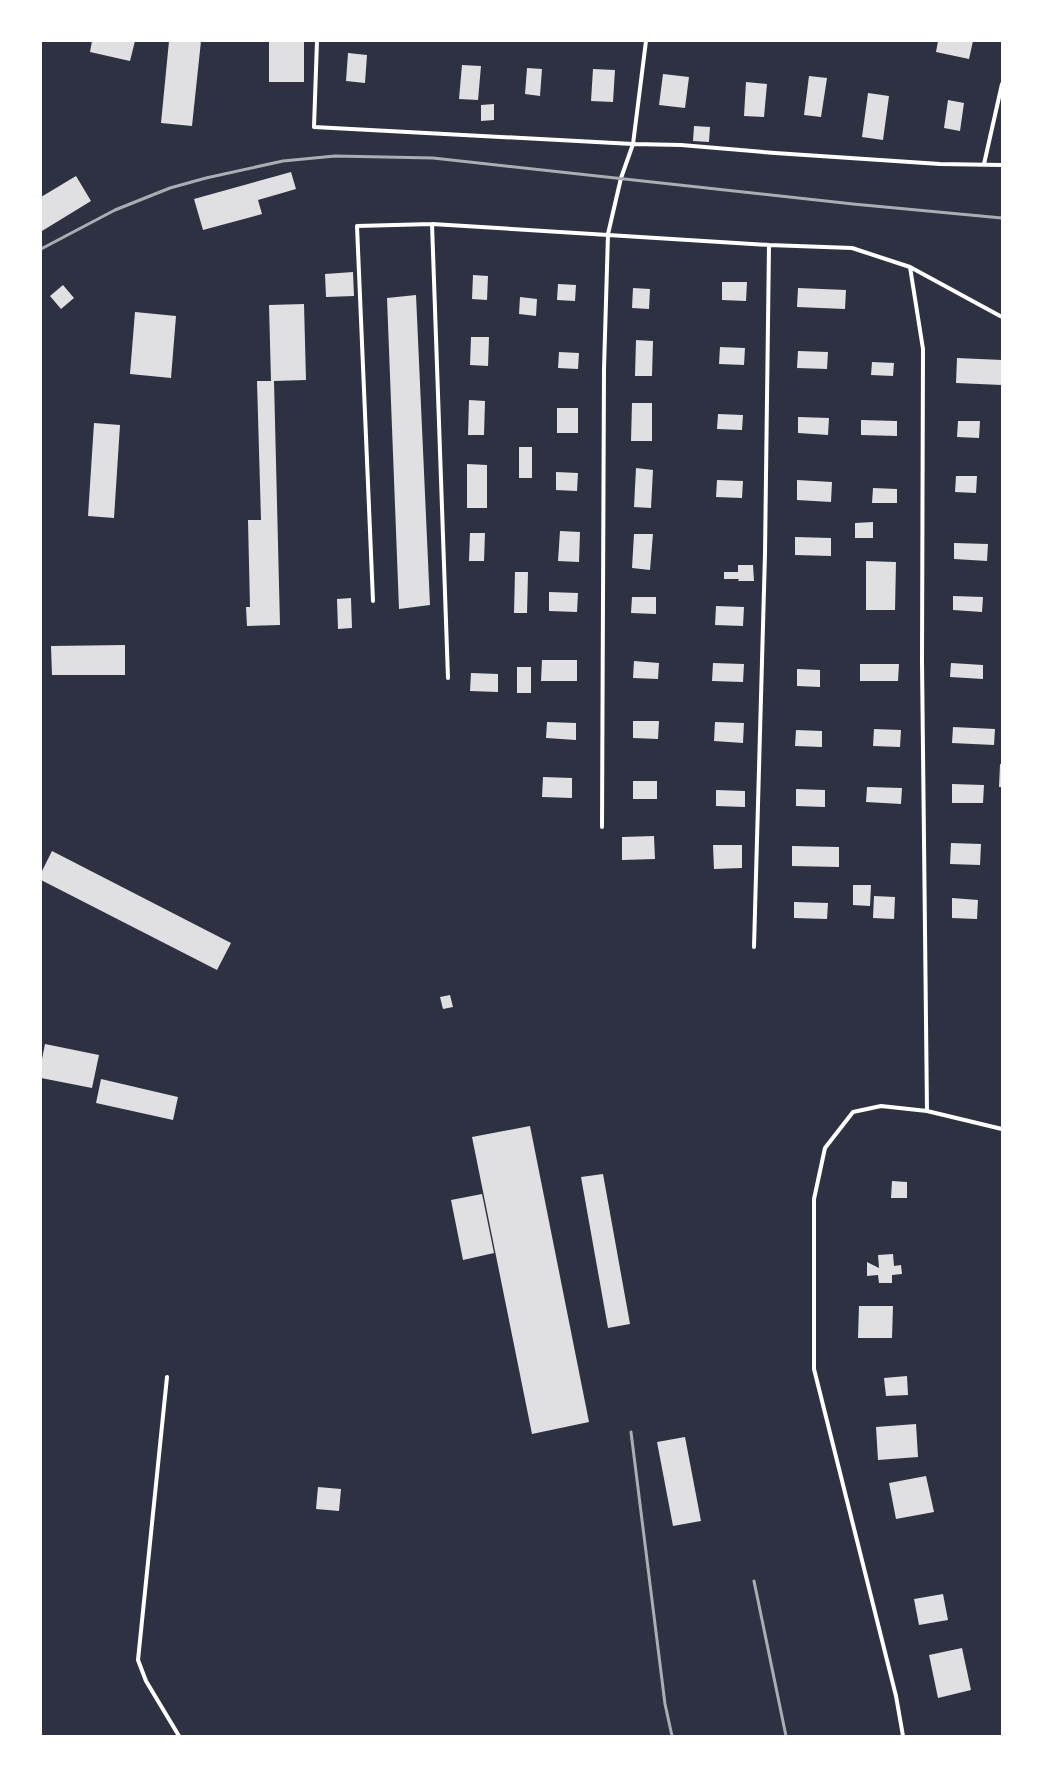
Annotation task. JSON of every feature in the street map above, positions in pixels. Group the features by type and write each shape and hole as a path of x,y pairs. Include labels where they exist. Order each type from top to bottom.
{"street":[{"path":"317,41 314,127 633,144 681,145 940,164 1002,165"},
{"path":"602,827 604,377 608,234 621,178 633,144 646,41"},
{"path":"984,164 1002,84"},
{"path":"432,224 448,678"},
{"path":"374,601 357,226 432,224 769,245 852,248 910,267 1002,317"},
{"path":"754,947 765,554 769,245"},
{"path":"910,267 923,349 922,661 927,1111"},
{"path":"903,1736 896,1696 814,1369 814,1199 825,1148 853,1112 881,1106 927,1111 1002,1129"},
{"path":"167,1377 138,1660 146,1681 179,1736"}],"building":[{"path":"92,41 135,41 130,61 90,52"},
{"path":"169,41 201,41 192,126 161,123"},
{"path":"269,41 304,41 304,82 269,82"},
{"path":"938,41 973,41 969,59 936,52"},
{"path":"348,53 367,55 365,83 346,81"},
{"path":"462,65 481,66 478,100 459,99"},
{"path":"527,68 542,69 540,96 525,94"},
{"path":"593,69 615,70 613,102 591,101"},
{"path":"663,74 689,77 685,108 659,105"},
{"path":"809,76 827,78 821,117 804,115"},
{"path":"746,82 767,84 764,117 744,116"},
{"path":"868,93 889,96 883,140 862,137"},
{"path":"948,100 964,103 960,131 944,128"},
{"path":"494,104 494,120 481,121 481,105"},
{"path":"694,126 710,127 709,142 693,141"},
{"path":"291,172 296,189 258,200 262,214 203,230 194,199"},
{"path":"76,176 91,201 42,231 41,197"},
{"path":"353,272 354,296 326,297 325,274"},
{"path":"473,275 488,276 487,300 472,299"},
{"path":"722,282 747,282 746,301 722,300"},
{"path":"558,284 576,285 575,301 557,300"},
{"path":"63,285 74,298 61,309 50,296"},
{"path":"633,288 650,289 649,309 632,308"},
{"path":"798,288 846,290 845,309 797,307"},
{"path":"416,295 430,605 399,609 387,298"},
{"path":"520,297 537,299 536,316 519,314"},
{"path":"304,304 306,380 274,381 280,625 247,626 246,607 250,607 248,520 261,520 257,381 271,381 269,305"},
{"path":"135,312 176,316 171,378 130,374"},
{"path":"471,337 489,337 488,366 470,365"},
{"path":"636,340 653,341 652,376 635,376"},
{"path":"720,347 745,348 744,365 719,364"},
{"path":"798,351 828,352 827,369 797,368"},
{"path":"559,352 579,353 578,369 558,368"},
{"path":"957,358 1002,360 1002,385 956,383"},
{"path":"872,362 894,363 893,376 871,375"},
{"path":"469,400 485,401 484,435 468,435"},
{"path":"632,403 652,403 652,441 631,441"},
{"path":"557,408 578,408 578,433 557,433"},
{"path":"718,414 743,415 742,430 717,429"},
{"path":"798,417 829,418 828,435 798,433"},
{"path":"861,420 897,421 897,436 861,435"},
{"path":"958,421 980,421 979,438 957,437"},
{"path":"94,423 120,425 114,518 88,516"},
{"path":"519,447 532,447 532,478 519,478"},
{"path":"467,464 487,465 487,508 467,508"},
{"path":"636,468 653,470 651,508 634,507"},
{"path":"556,472 578,473 577,491 556,490"},
{"path":"956,476 977,476 976,493 955,492"},
{"path":"717,480 743,481 742,498 716,497"},
{"path":"797,480 832,482 831,502 797,500"},
{"path":"873,488 897,489 897,503 872,503"},
{"path":"873,522 873,538 855,538 855,523"},
{"path":"560,531 580,532 579,562 558,561"},
{"path":"470,533 485,533 484,561 469,561"},
{"path":"634,534 653,534 650,570 632,568"},
{"path":"795,537 831,538 831,556 795,555"},
{"path":"954,543 988,544 987,561 954,559"},
{"path":"866,561 896,562 895,610 866,610"},
{"path":"738,565 753,565 754,581 724,579 724,572 738,572"},
{"path":"515,572 528,572 527,613 514,613"},
{"path":"549,592 578,593 577,612 549,611"},
{"path":"953,596 983,597 982,612 953,610"},
{"path":"632,597 656,597 656,614 631,613"},
{"path":"351,598 352,628 338,629 337,599"},
{"path":"716,606 744,607 743,626 715,625"},
{"path":"125,645 125,675 52,675 51,646"},
{"path":"542,660 577,660 577,681 541,681"},
{"path":"634,661 659,663 658,679 633,678"},
{"path":"713,663 744,664 743,682 712,681"},
{"path":"951,663 983,665 983,679 950,677"},
{"path":"860,664 899,664 898,681 860,681"},
{"path":"517,667 531,667 531,693 517,693"},
{"path":"797,669 820,670 820,687 797,686"},
{"path":"471,673 498,674 498,692 470,691"},
{"path":"633,721 659,721 658,739 633,738"},
{"path":"547,722 576,723 576,740 546,738"},
{"path":"715,722 744,723 743,743 714,741"},
{"path":"953,727 995,729 994,745 952,743"},
{"path":"874,729 901,730 900,747 873,746"},
{"path":"796,730 822,731 822,747 795,746"},
{"path":"1000,764 1002,764 1002,787 999,787"},
{"path":"543,777 572,778 572,798 542,797"},
{"path":"633,781 657,781 657,799 633,799"},
{"path":"952,784 984,785 983,803 952,803"},
{"path":"867,787 902,788 901,804 866,802"},
{"path":"796,789 825,790 825,807 796,806"},
{"path":"716,790 745,791 745,807 716,806"},
{"path":"654,836 655,859 622,860 622,837"},
{"path":"951,843 981,844 980,865 950,864"},
{"path":"713,845 742,845 742,868 714,869"},
{"path":"792,846 839,847 839,867 792,866"},
{"path":"52,851 231,943 217,970 41,880 41,873"},
{"path":"853,885 871,885 870,906 853,905"},
{"path":"874,896 895,897 894,919 873,918"},
{"path":"952,898 978,900 977,919 952,918"},
{"path":"794,902 828,903 827,919 794,918"},
{"path":"450,995 453,1007 443,1009 440,997"},
{"path":"45,1044 99,1055 92,1088 41,1078 41,1064"},
{"path":"101,1079 178,1097 173,1120 96,1103"},
{"path":"530,1126 589,1422 532,1434 472,1137"},
{"path":"603,1174 630,1324 608,1328 581,1177"},
{"path":"892,1181 907,1182 907,1198 891,1198"},
{"path":"482,1194 494,1253 463,1260 451,1200"},
{"path":"893,1254 894,1266 901,1265 902,1274 892,1275 892,1283 879,1283 878,1275 867,1276 867,1262 879,1268 878,1255"},
{"path":"859,1306 893,1306 892,1338 858,1338"},
{"path":"907,1376 908,1395 886,1396 884,1378"},
{"path":"916,1424 918,1457 878,1460 876,1427"},
{"path":"685,1437 701,1521 673,1526 657,1442"},
{"path":"926,1476 934,1512 896,1519 889,1483"},
{"path":"318,1487 341,1489 339,1511 316,1509"},
{"path":"943,1594 948,1620 919,1625 914,1599"},
{"path":"962,1648 971,1690 938,1698 929,1655"}],"railway":[{"path":"41,249 115,210 170,188 206,178 283,161 335,156 433,158 853,204 1002,218"},
{"path":"631,1432 665,1704 672,1736"},
{"path":"754,1581 786,1736"}]}
